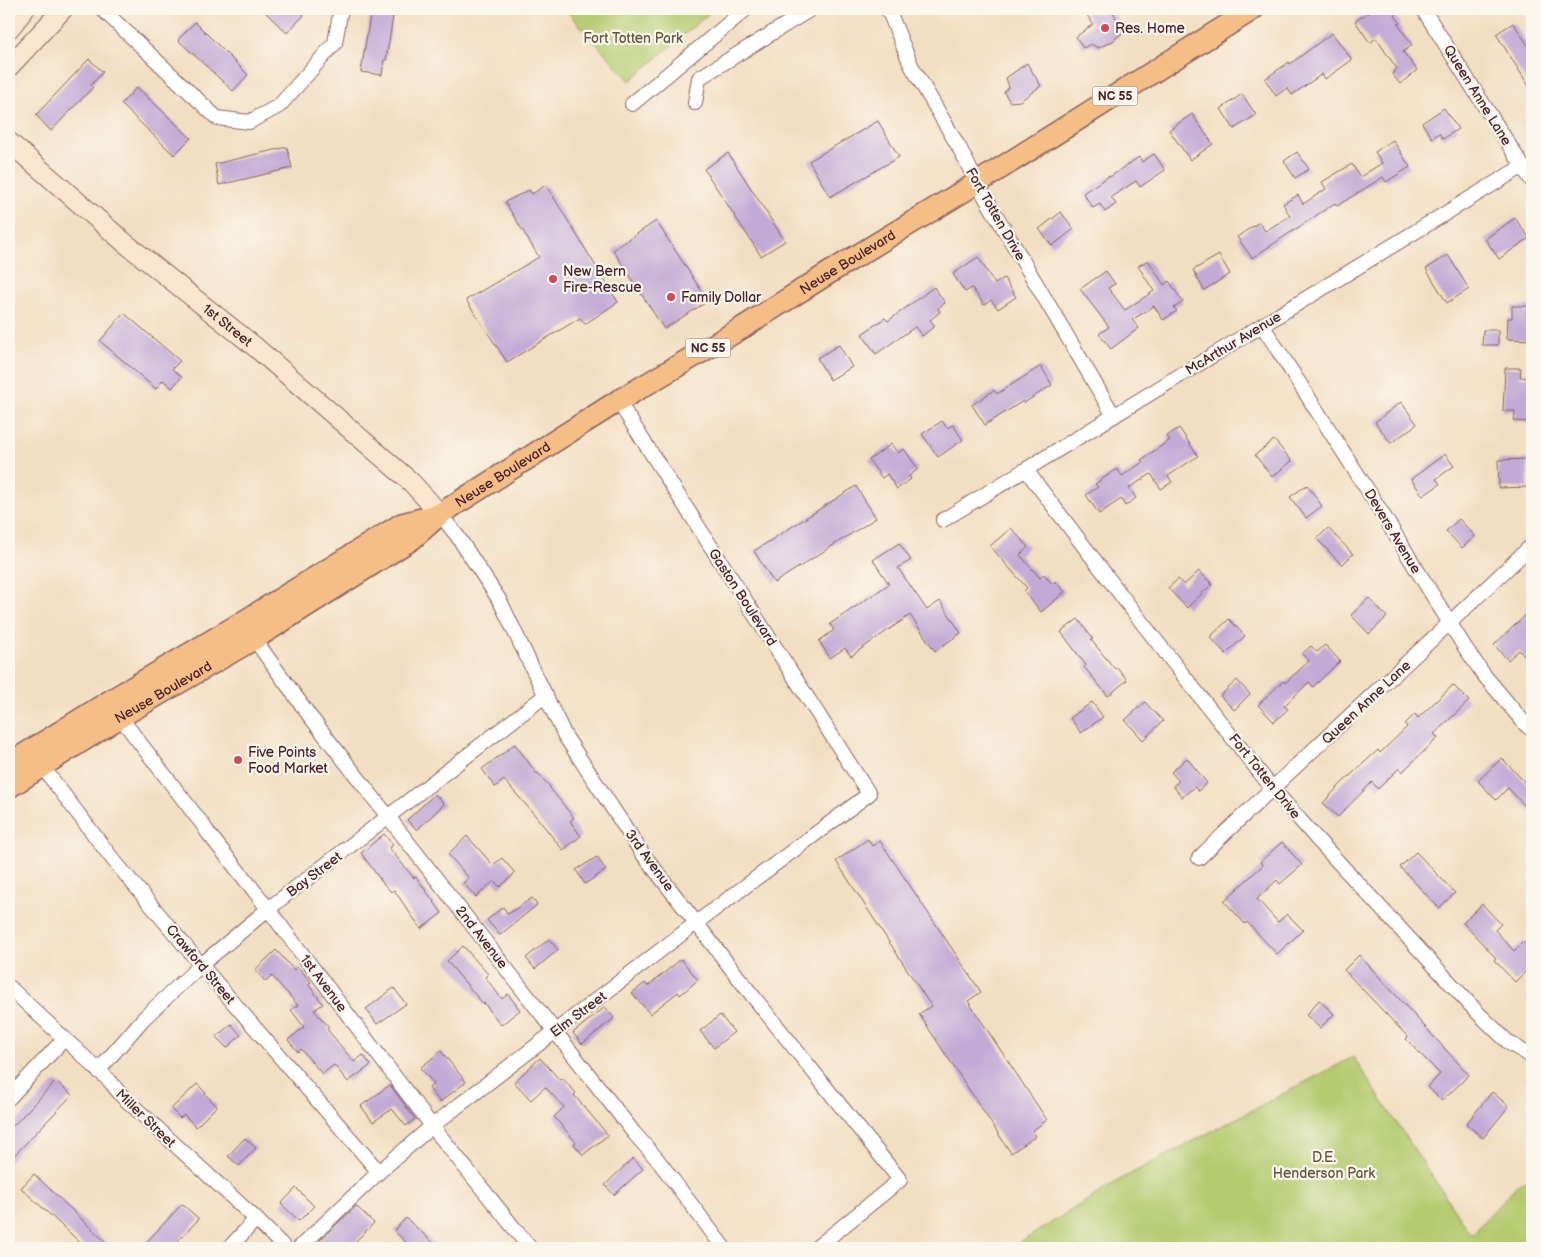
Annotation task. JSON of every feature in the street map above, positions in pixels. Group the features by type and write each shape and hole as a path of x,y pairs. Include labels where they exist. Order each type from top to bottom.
{"main road":[{"path":"10,28 25,9"},
{"path":"9,66 63,9"},
{"name":"Neuse Boulevard","path":"9,787 36,758 110,701 249,630 412,539 440,514 618,401 742,328 977,183 1253,9"},
{"name":"1st Street","path":"9,142 125,243 254,346 411,482 440,514"},
{"name":"Neuse Boulevard","path":"9,764 36,758 120,717 249,630"}],"street":[{"path":"10,28 20,9"},
{"path":"102,9 217,118 249,122 279,106 336,43 340,14 337,9"},
{"path":"632,104 746,9"},
{"path":"696,103 700,78 811,9"},
{"name":"Fort Totten Drive","path":"888,9 911,65 960,149 977,183 1114,416"},
{"name":"Queen Anne Lane","path":"1423,9 1532,180"},
{"name":"McArthur Avenue","path":"943,520 1523,166"},
{"name":"Devers Avenue","path":"1262,325 1368,489 1450,624 1484,675 1532,730"},
{"name":"Gaston Boulevard","path":"618,401 869,794"},
{"name":"Fort Totten Drive","path":"1026,470 1142,624 1272,788 1478,1013 1508,1042 1532,1057"},
{"name":"3rd Avenue","path":"440,514 458,537 500,601 565,736 642,853 748,990 900,1180 816,1248"},
{"name":"Queen Anne Lane","path":"1199,858 1532,545"},
{"name":"2nd Avenue","path":"249,630 309,715 634,1133 657,1159 724,1248"},
{"name":"Bay Street","path":"98,1071 144,1018 201,965 268,909 546,695"},
{"name":"1st Avenue","path":"120,717 432,1126 530,1248"},
{"name":"Crawford Street","path":"36,758 110,858 379,1172"},
{"name":"Elm Street","path":"299,1248 379,1172 432,1126 696,923 869,794"},
{"name":"Miller Street","path":"9,987 109,1080 129,1104 256,1219 285,1248"},
{"path":"9,1098 64,1039"},
{"path":"229,1248 256,1219"}],"green space":[{"name":"Fort Totten Park","path":"565,9 714,9 630,81"},
{"name":"D.E. Henderson Park","path":"1353,1057 1471,1235 1520,1182 1532,1180 1532,1248 1011,1248 1121,1179"}],"building":[{"path":"262,9 297,9 304,15 287,33"},
{"path":"371,9 391,9 390,15 393,16 382,75 361,72"},
{"name":"Res. Home","path":"1083,9 1111,9 1124,31 1113,41 1098,48 1091,44 1083,48 1076,37 1093,24"},
{"path":"1374,9 1391,9 1400,23 1398,24 1412,45 1403,52 1417,70 1400,84 1392,74 1397,69 1376,38 1370,43 1355,21"},
{"path":"195,22 248,75 233,91 178,40"},
{"path":"1513,23 1532,51 1532,91 1496,34"},
{"path":"1332,33 1352,60 1325,79 1322,74 1292,95 1287,88 1276,96 1265,79 1289,62 1290,64"},
{"path":"89,59 103,72 91,85 93,87 51,131 36,115"},
{"path":"1027,63 1041,86 1020,101 1010,102 1004,92 1009,87 1006,78"},
{"path":"137,87 191,138 174,155 121,104"},
{"path":"1242,94 1256,115 1234,129 1221,109"},
{"path":"1444,108 1458,129 1443,139 1439,133 1432,138 1422,123"},
{"path":"1192,114 1213,144 1190,160 1169,130"},
{"path":"878,121 899,157 830,197 809,161"},
{"path":"1393,140 1410,167 1386,182 1383,177 1337,206 1335,203 1252,258 1237,237 1259,222 1265,231 1290,216 1283,204 1298,195 1303,204 1326,189 1322,182 1352,164 1360,177 1382,163 1375,152"},
{"path":"287,147 292,168 219,185 215,164"},
{"path":"1297,152 1309,169 1295,178 1284,161"},
{"path":"728,153 785,241 761,256 704,169"},
{"path":"1154,154 1165,170 1140,187 1136,181 1111,197 1116,204 1105,212 1100,204 1093,208 1083,193 1139,157 1142,162"},
{"name":"New Bern Fire-Rescue","path":"546,185 618,302 585,324 580,318 507,362 466,300 539,257 505,202 529,190 532,194"},
{"path":"1061,212 1074,229 1052,246 1039,229"},
{"path":"1515,218 1529,238 1499,259 1485,239"},
{"path":"656,221 708,301 664,329 613,250"},
{"path":"1219,255 1230,274 1204,290 1193,270"},
{"path":"1448,255 1469,289 1447,303 1426,269"},
{"path":"978,257 995,284 1004,278 1016,297 998,309 991,300 984,305 972,288 965,292 953,274"},
{"path":"1148,260 1164,285 1169,281 1183,302 1174,308 1177,311 1163,320 1154,306 1132,320 1139,328 1111,349 1099,334 1109,327 1080,289 1106,271 1115,284 1108,288 1125,310 1154,291 1138,266"},
{"path":"934,287 945,303 938,308 940,312 930,320 935,326 922,336 915,327 876,354 862,334 885,318 888,321"},
{"path":"1512,306 1532,306 1532,340 1507,339 1508,318 1512,318"},
{"path":"124,313 180,361 172,369 182,377 172,388 163,380 156,389 100,341"},
{"path":"1483,330 1498,330 1498,345 1482,345"},
{"path":"839,345 852,367 830,380 817,358"},
{"path":"1041,366 1052,385 985,425 972,405 994,390 997,394"},
{"path":"1505,368 1521,368 1520,377 1532,378 1531,422 1514,421 1515,411 1503,411"},
{"path":"1401,402 1417,424 1391,443 1375,422"},
{"path":"942,421 947,428 953,425 963,440 938,457 922,434"},
{"path":"1179,428 1198,456 1168,476 1172,482 1161,489 1151,474 1129,488 1136,498 1125,506 1121,499 1099,514 1086,495 1098,487 1095,484 1117,469 1122,476 1143,462 1141,460 1170,440 1167,436"},
{"path":"1274,440 1292,461 1272,477 1255,455"},
{"path":"891,444 898,453 904,449 918,469 909,476 911,479 897,489 887,474 882,478 869,460"},
{"path":"1445,454 1454,466 1436,479 1440,484 1423,496 1411,479"},
{"path":"1527,459 1528,487 1499,488 1498,460"},
{"path":"1307,485 1322,506 1306,518 1290,497"},
{"path":"856,486 876,518 774,583 754,551"},
{"path":"1459,519 1475,536 1462,548 1446,531"},
{"path":"1011,528 1028,547 1020,555 1040,578 1044,574 1052,584 1055,581 1065,592 1041,612 1024,591 1027,588 990,546"},
{"path":"1328,528 1353,554 1342,565 1317,539"},
{"path":"899,543 911,560 898,568 927,610 940,601 961,633 935,651 910,615 851,656 845,648 830,658 819,641 834,630 830,624 889,584 873,560"},
{"path":"1199,571 1212,584 1187,608 1168,588 1178,579 1184,585"},
{"path":"1369,598 1387,617 1369,634 1351,615"},
{"path":"1532,609 1532,664 1519,650 1508,660 1494,645"},
{"path":"1078,619 1093,639 1091,640 1115,669 1117,667 1127,680 1108,696 1084,667 1086,665 1061,632"},
{"path":"1229,619 1245,636 1226,654 1210,637"},
{"path":"1325,645 1340,661 1313,687 1309,682 1284,706 1288,709 1274,722 1258,705 1283,681 1285,683 1309,661 1302,654 1311,646 1317,652"},
{"path":"1237,680 1250,694 1234,710 1220,696"},
{"path":"1453,685 1469,701 1434,734 1438,738 1402,772 1399,768 1378,789 1372,782 1338,817 1323,803 1378,750 1380,753 1407,727 1405,724 1415,714 1418,718"},
{"path":"1092,702 1103,717 1081,733 1070,718"},
{"path":"1145,702 1163,721 1143,740 1125,720"},
{"path":"515,744 537,774 550,787 574,818 570,821 581,836 563,850 504,780 495,787 482,769"},
{"path":"1187,758 1207,783 1198,791 1195,787 1182,797 1173,786 1179,781 1171,772"},
{"path":"1502,758 1532,790 1532,813 1508,788 1496,800 1478,781"},
{"path":"435,794 444,804 417,830 407,820"},
{"path":"384,834 393,845 389,848 414,878 416,877 442,913 421,929 394,890 391,892 382,882 361,853"},
{"path":"467,836 493,865 502,858 515,873 500,887 494,881 476,897 463,883 469,878 448,854"},
{"path":"868,839 872,846 880,841 981,992 968,1001 1047,1120 1032,1131 1036,1136 1011,1153 919,1014 931,1006 836,861"},
{"path":"1282,842 1302,865 1280,884 1277,880 1257,899 1278,922 1287,914 1303,930 1277,954 1224,901 1263,865 1260,862"},
{"path":"1416,852 1455,893 1439,908 1400,867"},
{"path":"597,857 606,870 585,884 576,870"},
{"path":"532,898 537,905 500,935 487,920 503,907 508,914"},
{"path":"1482,904 1501,924 1495,930 1514,951 1523,942 1532,952 1532,965 1515,982 1494,960 1496,958 1463,923"},
{"path":"549,939 558,950 535,969 526,958"},
{"path":"463,946 488,974 485,977 502,999 508,994 520,1010 501,1025 447,961"},
{"path":"276,950 294,970 298,967 311,982 309,985 323,1004 314,1010 329,1027 327,1029 354,1062 363,1055 371,1065 348,1082 334,1065 322,1074 301,1049 298,1052 288,1040 304,1027 291,1010 298,1005 272,976 266,982 255,970"},
{"path":"1359,955 1469,1075 1442,1101 1428,1087 1440,1074 1406,1039 1408,1037 1344,970"},
{"path":"681,959 698,980 680,995 678,992 650,1014 632,993 645,983 648,986"},
{"path":"394,988 406,1004 377,1024 366,1009"},
{"path":"1319,1000 1334,1014 1320,1028 1306,1015"},
{"path":"605,1007 614,1018 582,1044 573,1033"},
{"path":"720,1015 734,1032 714,1048 700,1031"},
{"path":"231,1024 241,1035 227,1048 216,1037"},
{"path":"441,1051 466,1082 440,1102 429,1088 434,1084 420,1068"},
{"path":"540,1058 560,1080 562,1078 576,1093 574,1095 608,1135 583,1155 574,1144 576,1142 554,1117 564,1107 545,1087 531,1100 514,1082"},
{"path":"56,1081 72,1095 9,1161 9,1130"},
{"path":"197,1084 217,1106 196,1127 184,1115 180,1118 171,1109"},
{"path":"390,1085 415,1119 406,1126 392,1109 373,1122 361,1106"},
{"path":"1492,1092 1509,1106 1483,1138 1466,1124"},
{"path":"245,1138 256,1148 239,1166 228,1156"},
{"path":"633,1158 643,1169 614,1195 605,1185"},
{"path":"34,1174 112,1248 86,1248 21,1188"},
{"path":"296,1188 314,1206 299,1221 281,1204"},
{"path":"182,1204 199,1219 171,1248 141,1248"},
{"path":"356,1206 374,1223 349,1248 329,1248 320,1240"},
{"path":"406,1218 439,1248 412,1248 394,1231"}],"place":[{"name":"Res. Home","path":"1105,28"},
{"name":"New Bern Fire-Rescue","path":"553,279"},
{"name":"Family Dollar","path":"671,297"},
{"name":"Five Points Food Market","path":"238,760"}]}
